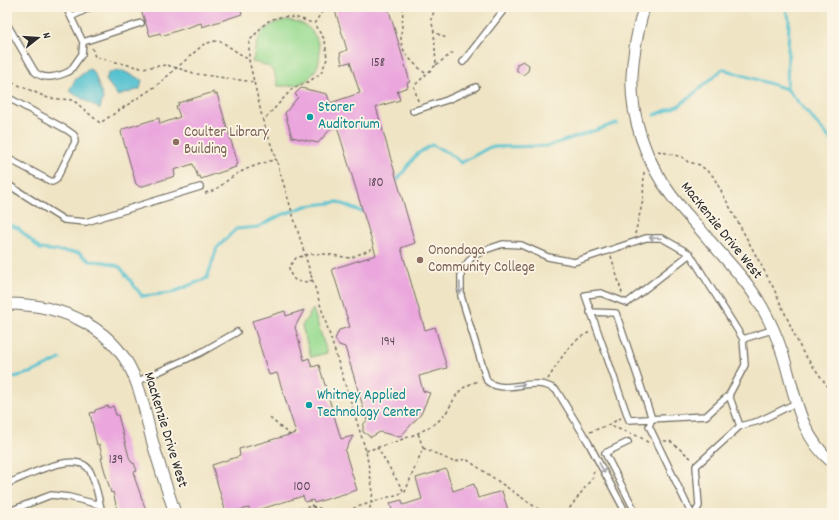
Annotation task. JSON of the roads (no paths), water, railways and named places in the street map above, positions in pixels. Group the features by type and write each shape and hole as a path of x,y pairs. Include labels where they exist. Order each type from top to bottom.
{"street":[{"name":"MacKenzie Drive West","path":"644,7 637,35 632,76 636,118 649,155 660,179 670,194 739,274 762,307 782,350 796,404 806,431 820,452 832,462"},
{"name":"MacKenzie Drive West","path":"7,304 39,306 59,310 95,328 121,355 136,382 162,476 174,510"}],"lane":[{"path":"7,24 39,77 44,78 70,71 82,54 86,41 66,7"},
{"path":"71,17 91,7"},
{"path":"463,62 506,7"},
{"path":"86,41 141,24"},
{"path":"413,111 447,100 476,87"},
{"path":"7,97 67,130 74,135 75,142 56,180 52,182 7,158"},
{"path":"7,184 64,220 86,222 200,187"},
{"path":"626,513 563,398 551,386 538,382 496,386 487,380 461,296 461,271 472,257 485,250 503,244 521,245 548,257 574,262 646,238 662,238 690,254 743,338 745,365 729,395 706,416 628,420 584,295 601,293 627,303 690,254"},
{"path":"590,312 616,313 652,419 649,426 692,513"},
{"path":"743,338 772,330"},
{"path":"136,382 200,353 237,332"},
{"path":"729,395 740,426"},
{"path":"695,513 699,506 696,466 740,426 759,421 796,404"},
{"path":"628,442 606,454 636,513"},
{"path":"7,484 50,467 77,461 85,465 90,471 102,513"},
{"path":"7,512 51,495 69,497 100,505"}],"water":[{"path":"89,69 94,72 103,98 100,109 69,91 75,80"},
{"path":"123,71 142,80 140,89 118,96 106,80 109,72"}],"waterway":[{"path":"785,7 789,19 787,89"},
{"path":"655,115 680,105 723,69 787,89 832,141"},
{"path":"395,183 417,154 432,145 449,153 461,163 490,147 548,146 617,123"},
{"path":"7,224 18,228 40,249 79,253 90,261 105,262 120,267 142,296 171,293 207,278 217,248 236,229 258,227 279,216 306,206 338,202 362,212 366,209"},
{"path":"7,379 33,372 60,359"}],"place":[{"name":"Storer Auditorium","path":"310,117"},
{"name":"Coulter Library Building","path":"176,142"},
{"name":"Onondaga Community College","path":"420,260"},
{"name":"Whitney Applied Technology Center","path":"309,405"}]}
